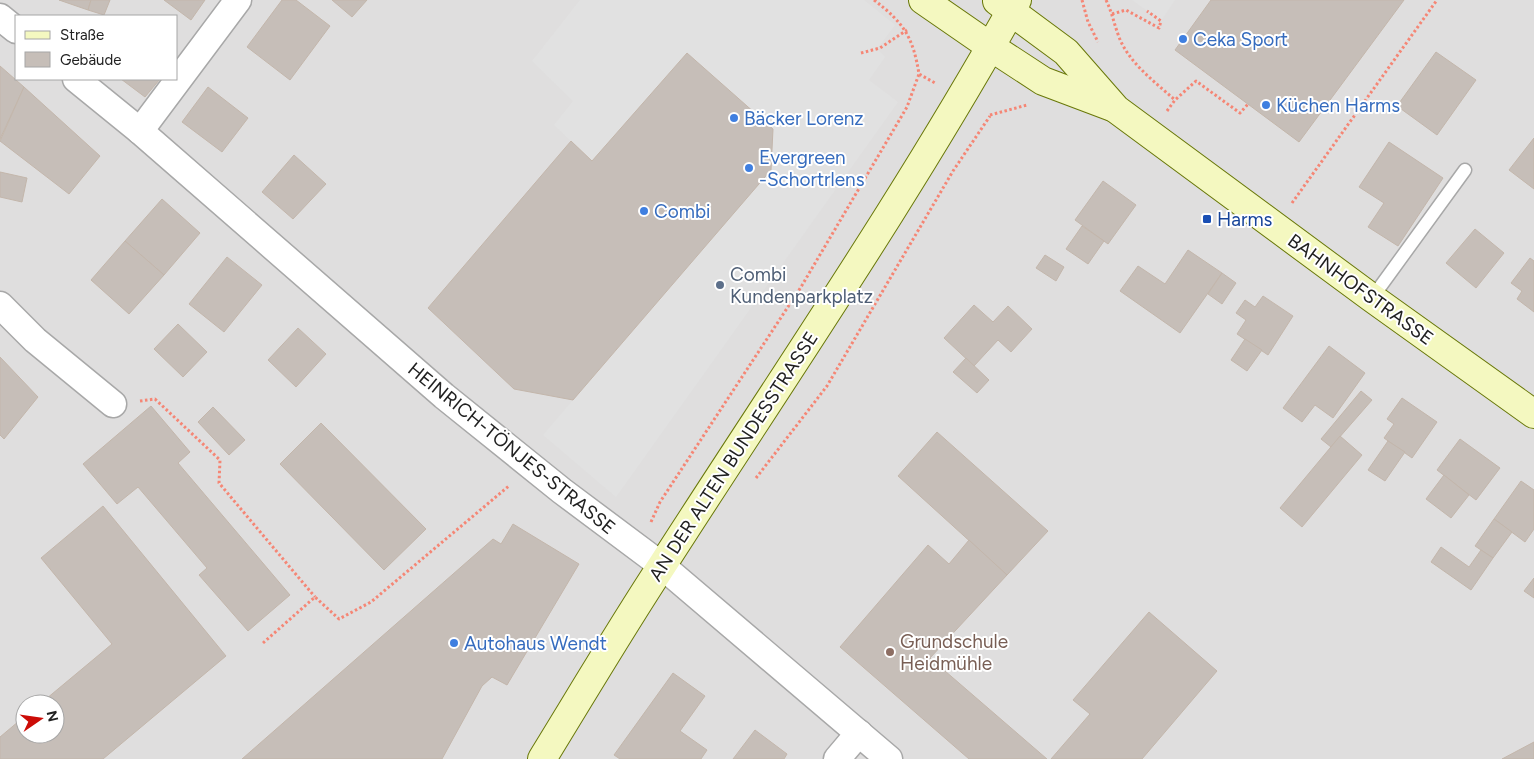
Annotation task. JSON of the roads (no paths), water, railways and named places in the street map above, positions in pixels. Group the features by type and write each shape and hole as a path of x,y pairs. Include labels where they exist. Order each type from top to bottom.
{"street":[{"path":"140,131 238,0"},
{"name":"BAHNHOFSTRASSE","path":"923,0 990,47 1044,80 1116,109"},
{"name":"BAHNHOFSTRASSE","path":"1008,4 1066,52 1116,109 1372,298 1534,414"},
{"name":"AN DER ALTEN BUNDESSTRASSE","path":"542,759 661,565 842,288 961,97 990,47 1008,4"},
{"path":"0,17 15,29"},
{"name":"HEINRICH-TÖNJES-STRASSE","path":"77,80 140,131 444,396 562,491 661,565 890,759"},
{"path":"0,305 35,340 113,404"},
{"path":"837,759 859,733"}],"lane":[{"path":"1372,298 1465,170"}],"place":[{"name":"Ceka Sport","path":"1183,39"},
{"name":"Küchen Harms","path":"1266,105"},
{"name":"Bäcker Lorenz","path":"734,118"},
{"name":"Evergreen -Schortrlens","path":"749,168"},
{"name":"Combi","path":"644,211"},
{"name":"Harms","path":"1207,219"},
{"name":"Combi Kundenparkplatz","path":"720,285"},
{"name":"Autohaus Wendt","path":"454,643"},
{"name":"Grundschule Heidmühle","path":"890,652"}]}
